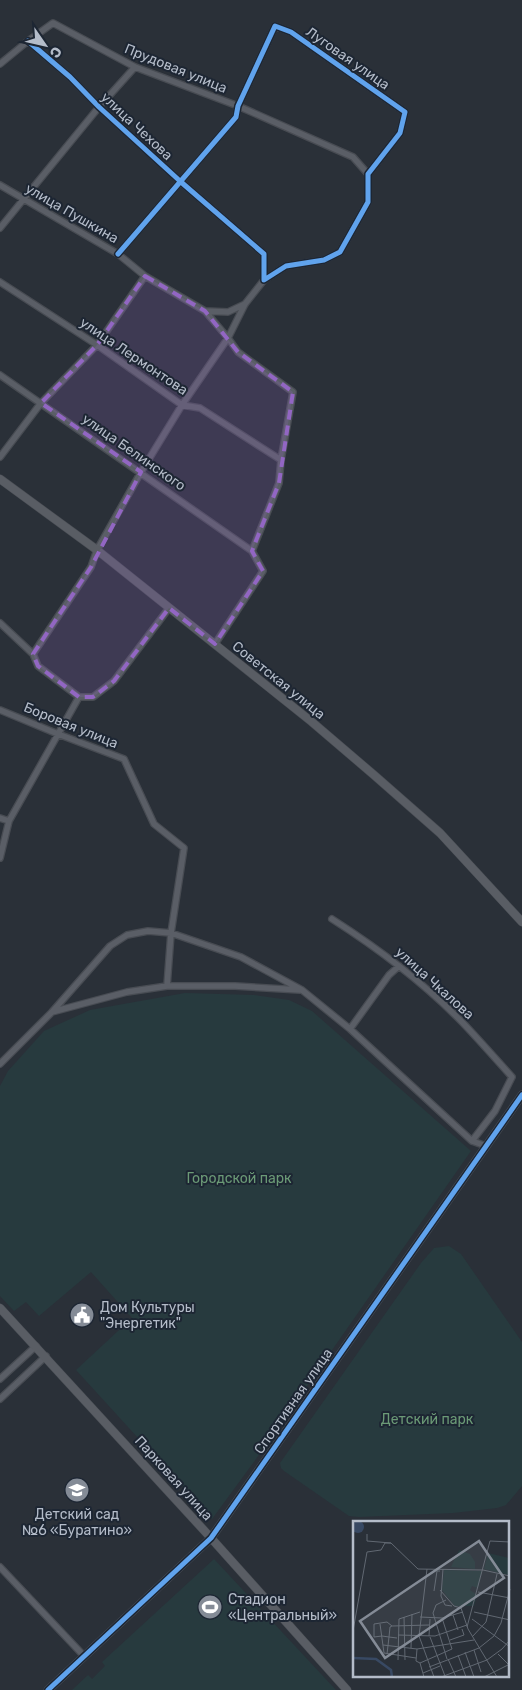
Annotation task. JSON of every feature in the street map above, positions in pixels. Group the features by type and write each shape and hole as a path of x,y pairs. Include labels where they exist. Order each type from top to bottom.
{"street":[{"name":"Прудовая улица","path":"28,41 53,23 135,67 238,106 352,157 368,174"},
{"name":"Луговая улица","path":"238,106 275,26 291,32 406,112 400,133 368,174"},
{"path":"0,64 28,41"},
{"name":"улица Чехова","path":"28,41 70,77 99,107 181,182 264,254 264,280"},
{"path":"0,228 99,107 135,67"},
{"path":"118,254 236,117 238,106"},
{"path":"33,654 91,567 97,550 141,472 182,405 228,338 245,304 264,280 286,266 324,260 340,252 368,202 368,174"},
{"name":"улица Пушкина","path":"0,185 118,254 145,276 205,311 238,352 293,392 281,460"},
{"path":"0,457 41,403 97,345 145,276"},
{"name":"улица Лермонтова","path":"0,282 97,345 182,405 200,408 281,460"},
{"path":"205,311 228,312 245,304"},
{"name":"улица Белинского","path":"0,375 252,551"},
{"path":"215,644 263,571 252,551 279,483 281,460"},
{"name":"Советская улица","path":"0,479 97,550 347,751 440,833 522,922"},
{"path":"0,623 33,654 38,666 79,697 93,697 114,681 169,608"},
{"path":"0,858 9,821 79,697"},
{"name":"Боровая улица","path":"0,710 124,759 154,824 184,848 171,933 167,986"},
{"path":"0,818 9,821"},
{"name":"улица Чкалова","path":"332,919 400,966 463,1023 512,1078 495,1111 472,1141"},
{"path":"0,1064 52,1012 110,946 127,935 148,930 171,933 241,957 302,990 350,1029 472,1141 486,1146"},
{"path":"350,1029 389,975 400,966"},
{"path":"52,1012 127,992 167,986 235,986 302,990"},
{"name":"Спортивная улица","path":"48,1690 211,1538 522,1095"},
{"name":"Парковая улица","path":"0,1308 46,1356 347,1690"},
{"path":"0,1379 36,1346"},
{"path":"0,1399 46,1356"},
{"path":"0,1567 84,1656"}],"highlighted area":[{"path":"145,276 205,311 238,352 293,392 279,483 252,551 263,571 215,644 169,608 114,681 93,697 79,697 38,666 33,654 91,567 141,472 41,403 97,345"}],"green space":[{"name":"Городской парк","path":"185,993 254,995 289,1000 312,1011 471,1151 212,1519 76,1370 132,1318 91,1272 39,1316 26,1302 14,1311 0,1296 0,1086 8,1071 44,1031 90,1010"},
{"name":"Детский парк","path":"449,1246 461,1254 522,1342 522,1486 506,1505 497,1508 453,1513 349,1516 284,1471 280,1463 421,1263 434,1248"},
{"name":"Стадион «Центральный»","path":"214,1559 336,1690 72,1690 88,1675 92,1679 105,1666 102,1662"}],"cycle path":[{"path":"28,41 70,77 99,107 181,182 264,254 264,280 286,266 324,260 340,252 368,202 368,174 400,133 405,112 291,32 275,26 238,106 236,117 118,254"},
{"path":"48,1690 211,1538 522,1095"}],"place":[{"name":"Дом Культуры \"Энергетик\"","path":"82,1315"},
{"name":"Детский сад №6 «Буратино»","path":"77,1490"},
{"name":"Стадион «Центральный»","path":"210,1607"}]}
